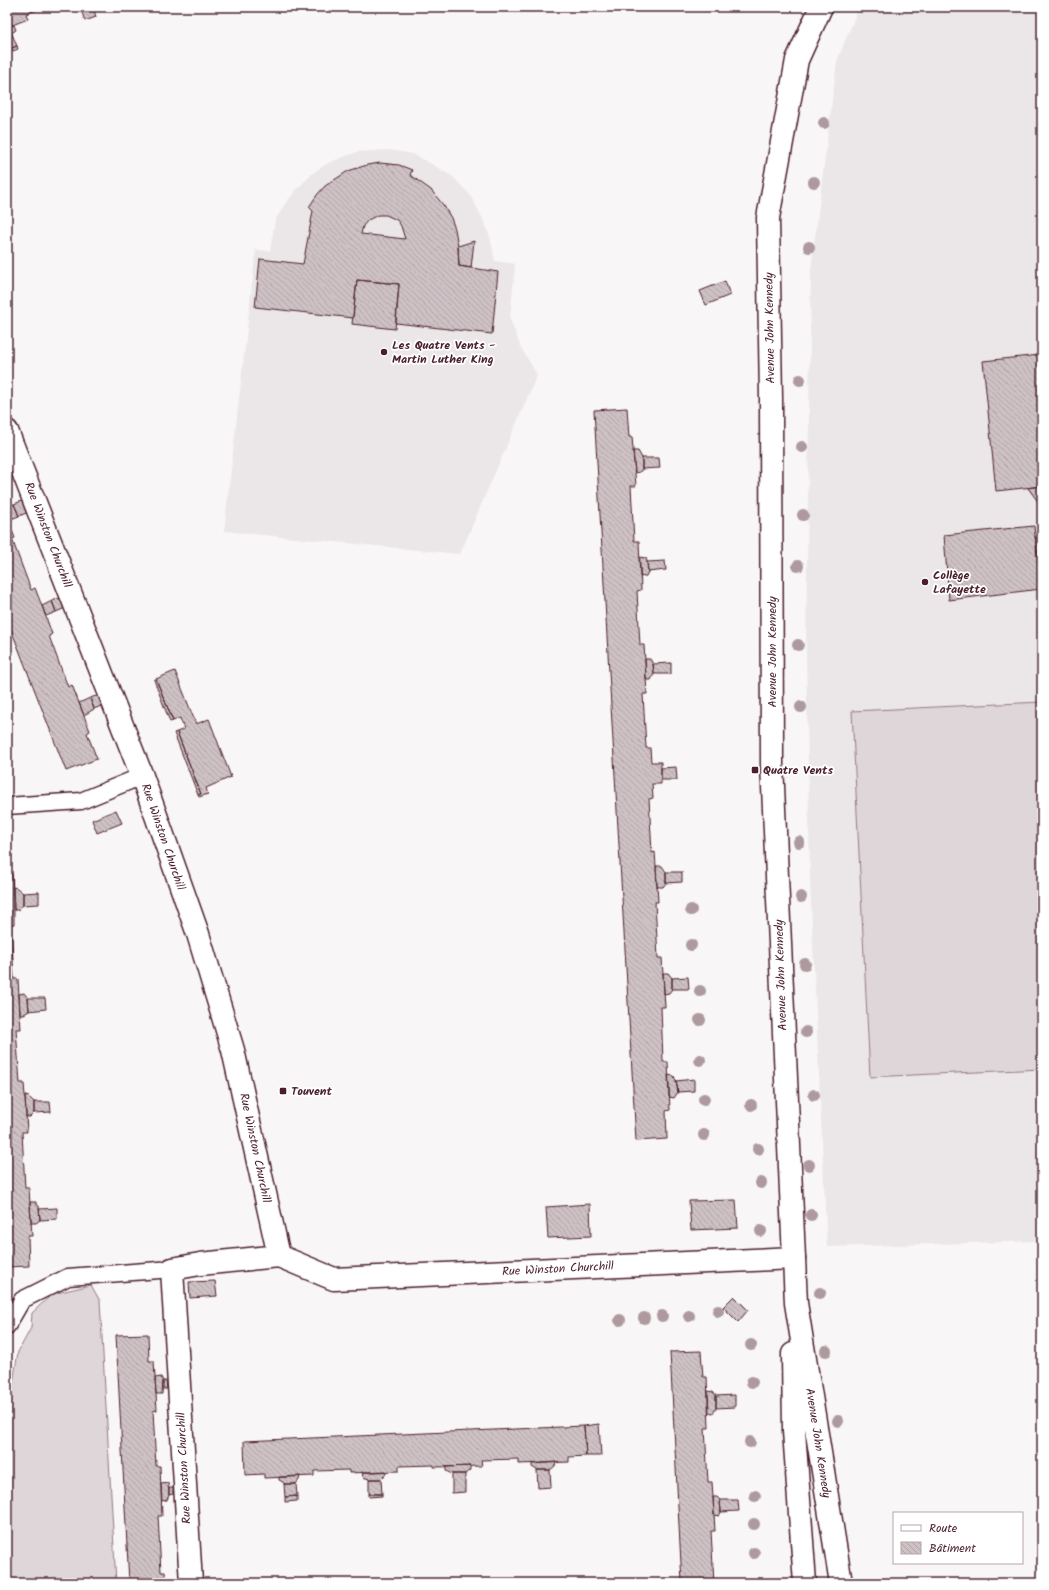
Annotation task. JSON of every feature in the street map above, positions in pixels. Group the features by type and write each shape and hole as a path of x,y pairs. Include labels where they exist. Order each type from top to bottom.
{"main road":[{"name":"Avenue John Kennedy","path":"821,7 797,60 768,218 771,398 772,764 796,1303 841,1583"},
{"name":"Rue Winston Churchill","path":"7,432 142,776 198,934 233,1050 279,1256"},
{"name":"Rue Winston Churchill","path":"191,1583 172,1269 200,1264 279,1256 334,1279 794,1258"},
{"name":"Avenue John Kennedy","path":"796,1303 793,1334 794,1431 805,1583"}],"lane":[{"path":"7,806 81,801 142,776"},
{"path":"7,1326 22,1300 68,1278 172,1269"}],"shaded area":[{"name":"Collège Lafayette","path":"859,7 1042,7 1042,1241 827,1247 810,880 806,647 811,270 837,61"},
{"name":"Les Quatre Vents - Martin Luther King","path":"389,150 413,154 433,165 453,177 470,195 481,215 490,237 495,261 515,264 510,319 520,346 537,375 460,554 224,531 256,250 270,251 275,221 295,191 313,173 328,163 357,152"},
{"path":"1042,702 1042,1069 870,1077 852,711"},
{"path":"91,1285 100,1301 116,1583 7,1583 7,1419 18,1352 31,1328 32,1313 52,1294"}],"building":[{"path":"7,7 44,7 26,14 28,19 7,27"},
{"path":"80,7 93,7 96,17 85,21"},
{"path":"14,25 16,30 7,36 7,27"},
{"path":"12,34 17,46 7,50 7,36"},
{"path":"17,46 18,49 8,53 7,50"},
{"path":"380,163 399,165 412,170 410,175 431,190 444,206 451,218 455,229 458,246 459,266 498,272 492,334 396,323 399,284 357,280 353,318 255,307 260,259 303,264 313,211 309,207 325,186 348,171 367,165","holes":["378,215 386,215 397,220 401,226 405,239 361,234 363,226 368,220"]},
{"path":"474,241 471,268 459,266 458,246"},
{"path":"357,280 399,284 395,329 352,324"},
{"path":"725,281 730,295 706,305 700,291"},
{"path":"1038,342 1042,342 1042,486 996,491 983,361 1040,355"},
{"path":"627,408 629,437 632,437 636,486 631,486 634,541 639,541 641,590 637,591 640,645 644,645 647,694 643,694 646,748 650,748 651,762 661,762 661,784 652,784 653,798 649,799 652,853 655,852 656,866 658,902 655,902 658,958 662,958 665,1007 661,1007 663,1062 668,1062 670,1110 666,1111 667,1139 636,1141 594,410"},
{"path":"633,451 638,451 642,458 642,469 640,472 635,473"},
{"path":"642,458 659,458 660,468 642,469"},
{"path":"1042,486 1042,507 1028,488"},
{"path":"27,499 31,511 19,516 14,504"},
{"path":"14,504 19,516 8,520 7,506"},
{"path":"7,518 15,538 12,539 31,590 35,588 42,606 52,634 49,636 68,687 72,685 90,731 87,733 97,759 66,771 7,619"},
{"path":"1034,526 1041,589 949,600 944,535"},
{"path":"1035,536 1042,546 1042,575 1040,577"},
{"path":"639,557 646,558 648,572 646,576 640,577"},
{"path":"665,561 666,570 648,572 647,562"},
{"path":"65,596 70,606 56,612 52,601"},
{"path":"52,601 56,612 46,616 42,606"},
{"path":"645,659 650,659 653,664 654,674 651,680 646,680"},
{"path":"671,663 671,674 654,674 653,664"},
{"path":"175,671 196,724 209,719 231,777 206,788 208,794 199,797 198,795 201,794 177,732 184,729 180,718 173,721 156,679"},
{"path":"156,679 173,721 170,722 154,680"},
{"path":"102,694 106,704 94,709 90,698"},
{"path":"90,698 94,709 84,715 79,703"},
{"path":"177,732 201,794 198,795 174,733"},
{"path":"676,767 677,780 661,780 661,768"},
{"path":"116,810 122,823 97,833 92,820"},
{"path":"7,856 8,874 12,874 14,924 11,925 14,979 18,979 21,1029 16,1029 20,1083 24,1083 27,1132 22,1132 25,1188 29,1188 32,1236 28,1236 29,1266 7,1267"},
{"path":"656,866 662,866 666,872 666,883 663,887 657,887"},
{"path":"666,872 682,872 682,882 666,883"},
{"path":"13,887 17,888 23,893 23,905 18,910 14,910"},
{"path":"39,892 39,904 23,905 23,893"},
{"path":"663,973 668,973 672,978 672,989 669,993 664,994"},
{"path":"688,977 689,989 672,989 672,978"},
{"path":"24,993 28,998 29,1011 24,1014 20,1014 19,994"},
{"path":"28,998 45,998 46,1009 29,1011"},
{"path":"668,1075 674,1076 676,1081 678,1092 674,1098 669,1097"},
{"path":"694,1079 694,1091 678,1092 676,1081"},
{"path":"25,1096 29,1097 34,1102 34,1113 30,1117 26,1117"},
{"path":"34,1102 50,1102 51,1112 34,1113"},
{"path":"736,1200 738,1228 691,1230 689,1201"},
{"path":"30,1202 36,1202 39,1206 40,1220 36,1223 31,1223"},
{"path":"590,1204 591,1236 548,1238 546,1207"},
{"path":"57,1208 57,1219 40,1220 39,1209"},
{"path":"215,1281 217,1296 190,1298 189,1282"},
{"path":"734,1296 748,1310 738,1322 723,1307"},
{"path":"148,1334 149,1361 154,1361 157,1410 153,1411 156,1466 160,1466 162,1516 158,1516 161,1572 165,1572 166,1583 129,1583 116,1335"},
{"path":"701,1351 703,1377 707,1377 709,1428 705,1428 708,1482 712,1482 715,1531 711,1531 714,1583 682,1583 670,1352"},
{"path":"161,1377 163,1381 162,1394 156,1394 155,1378"},
{"path":"163,1381 166,1381 167,1389 163,1389"},
{"path":"708,1391 713,1392 716,1396 716,1408 713,1414 709,1413"},
{"path":"735,1395 735,1407 716,1408 716,1396"},
{"path":"599,1424 601,1456 586,1456 584,1426"},
{"path":"584,1426 586,1456 569,1457 569,1462 519,1464 519,1459 481,1460 482,1466 399,1466 399,1471 349,1473 349,1470 314,1471 314,1476 264,1478 264,1474 245,1475 244,1441"},
{"path":"556,1462 555,1466 550,1470 537,1470 532,1467 532,1464"},
{"path":"470,1466 470,1470 465,1474 452,1474 446,1471 446,1467"},
{"path":"537,1470 550,1470 551,1487 538,1488"},
{"path":"386,1471 385,1475 381,1479 369,1479 363,1477 362,1472"},
{"path":"452,1474 465,1474 465,1492 452,1493"},
{"path":"300,1476 296,1484 284,1484 279,1480 279,1477"},
{"path":"369,1479 381,1479 382,1494 369,1494"},
{"path":"168,1483 169,1495 167,1500 162,1501 161,1484"},
{"path":"284,1484 296,1484 297,1496 285,1497"},
{"path":"169,1488 173,1488 173,1494 169,1495"},
{"path":"369,1494 382,1494 382,1496 369,1497"},
{"path":"297,1496 297,1501 285,1502 285,1497"},
{"path":"713,1497 717,1497 720,1500 721,1512 719,1516 714,1515"},
{"path":"720,1500 738,1500 739,1511 721,1512"}],"place":[{"name":"Les Quatre Vents - Martin Luther King","path":"384,352"},
{"name":"Collège Lafayette","path":"925,582"},
{"name":"Quatre Vents","path":"755,770"},
{"name":"Touvent","path":"283,1091"}]}
